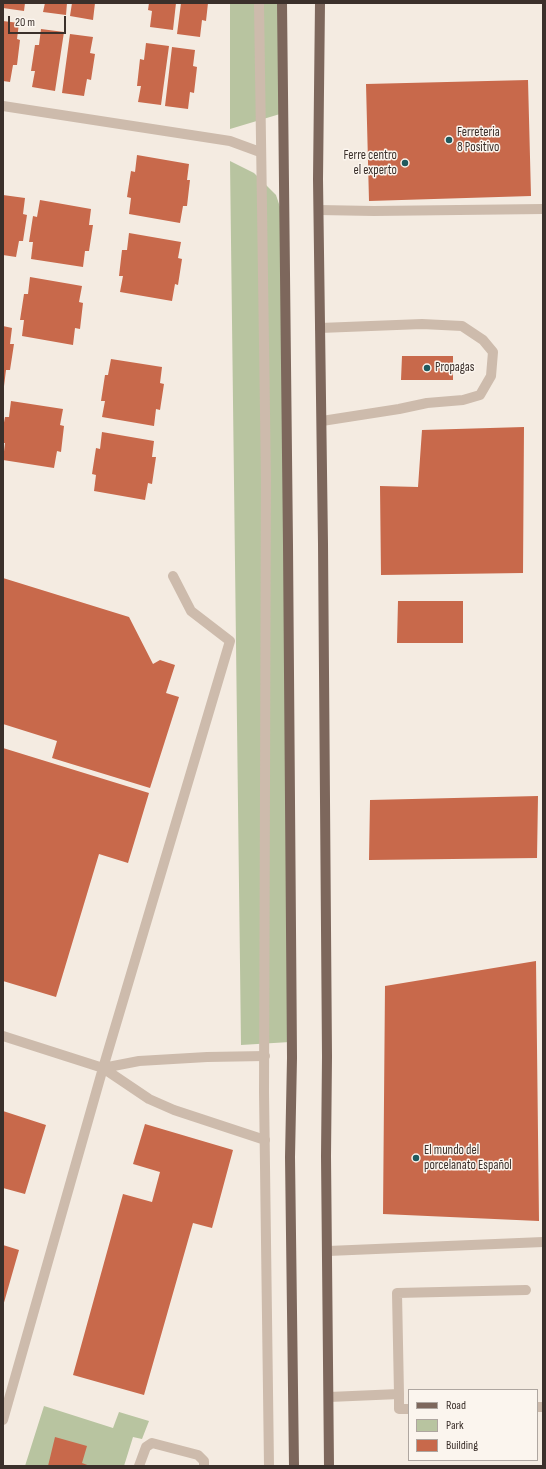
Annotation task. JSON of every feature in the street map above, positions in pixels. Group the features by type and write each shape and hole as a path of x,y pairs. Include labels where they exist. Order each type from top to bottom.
{"main road":[{"path":"282,3 282,163 288,545 292,1058 290,1157 294,1466"},
{"path":"320,3 319,210 322,421 329,1466"}],"street":[{"path":"259,3 266,480 264,1056 269,1466"},
{"path":"3,106 230,141 260,152"},
{"path":"319,210 374,211 543,209"},
{"path":"320,328 422,324 462,326 483,340 493,352 491,376 480,394 463,400 427,402 399,409 322,421"},
{"path":"3,1420 103,1068 230,641 191,612 173,576"},
{"path":"3,1036 103,1068 148,1099 174,1110 265,1140"},
{"path":"103,1068 139,1061 207,1056 264,1056"},
{"path":"328,1251 543,1242"},
{"path":"408,1409 399,1409 397,1293 526,1290"},
{"path":"329,1397 399,1394"},
{"path":"139,1466 144,1450 148,1444 152,1443 198,1455 204,1461 204,1466"}],"green space":[{"path":"230,3 281,3 280,114 230,129"},
{"path":"230,161 254,173 276,195 285,222 290,1042 241,1045"},
{"path":"44,1406 113,1428 119,1412 149,1421 142,1439 133,1437 124,1466 25,1466"}],"building":[{"path":"3,3 25,3 24,11 3,8"},
{"path":"45,3 67,3 66,15 43,12"},
{"path":"72,3 95,3 93,20 70,16"},
{"path":"149,3 176,3 173,30 150,27 152,11 148,10"},
{"path":"181,3 208,3 206,21 202,20 200,37 177,34"},
{"path":"3,21 19,23 17,39 20,40 17,65 13,65 10,82 3,81"},
{"path":"41,29 64,32 55,91 32,87 35,71 31,71 35,45 39,45"},
{"path":"70,34 93,37 90,53 95,54 91,80 87,79 84,96 62,93"},
{"path":"146,43 169,46 161,105 138,102 141,86 137,86 140,59 144,60"},
{"path":"172,47 195,50 193,66 197,67 194,93 190,92 188,109 165,106"},
{"name":"Ferreteria 8 Positivo","path":"528,80 531,196 369,201 366,84"},
{"path":"137,155 189,164 187,180 190,180 187,206 183,206 180,223 129,214 131,198 127,197 131,171 135,172"},
{"path":"3,195 25,198 23,214 27,215 23,241 19,241 16,257 3,255"},
{"path":"40,200 91,209 89,225 93,225 89,251 85,251 83,267 31,259 33,242 29,242 33,216 37,217"},
{"path":"129,233 181,242 178,258 182,259 178,285 175,284 172,301 120,292 123,276 119,276 122,250 127,250"},
{"path":"30,277 82,286 79,302 83,303 80,329 75,328 73,345 22,336 24,320 20,320 24,294 28,294"},
{"path":"3,326 12,328 10,344 14,344 10,370 6,370 4,386"},
{"name":"Propagas","path":"402,356 453,356 453,380 401,380"},
{"path":"111,359 162,367 160,383 164,384 160,410 156,409 154,426 102,417 105,401 101,401 105,375 108,375"},
{"path":"11,401 63,409 60,425 64,426 61,452 57,451 54,468 3,460 5,443 3,443 3,428 5,417 9,417"},
{"path":"524,427 523,573 381,575 380,486 418,487 422,430"},
{"path":"102,432 154,441 152,457 156,457 152,484 148,483 145,500 94,491 96,475 92,474 96,448 100,449"},
{"path":"3,578 129,617 153,664 160,660 175,665 166,693 179,697 150,788 52,758 57,741 3,724"},
{"path":"398,601 463,601 463,643 397,643"},
{"path":"3,748 149,793 128,863 99,854 56,997 3,981"},
{"path":"538,796 537,858 369,860 370,800"},
{"path":"536,961 539,1221 383,1214 385,986"},
{"path":"3,1111 46,1125 25,1194 3,1188"},
{"path":"145,1124 233,1150 212,1228 193,1223 144,1395 73,1375 123,1194 152,1202 160,1172 133,1164"},
{"path":"3,1245 19,1250 3,1306"},
{"path":"55,1437 87,1446 82,1463 90,1466 48,1466"}],"place":[{"name":"Ferreteria 8 Positivo","path":"449,140"},
{"name":"Ferre centro el experto","path":"405,163"},
{"name":"Propagas","path":"427,368"},
{"name":"El mundo del porcelanato Español","path":"416,1158"}]}
